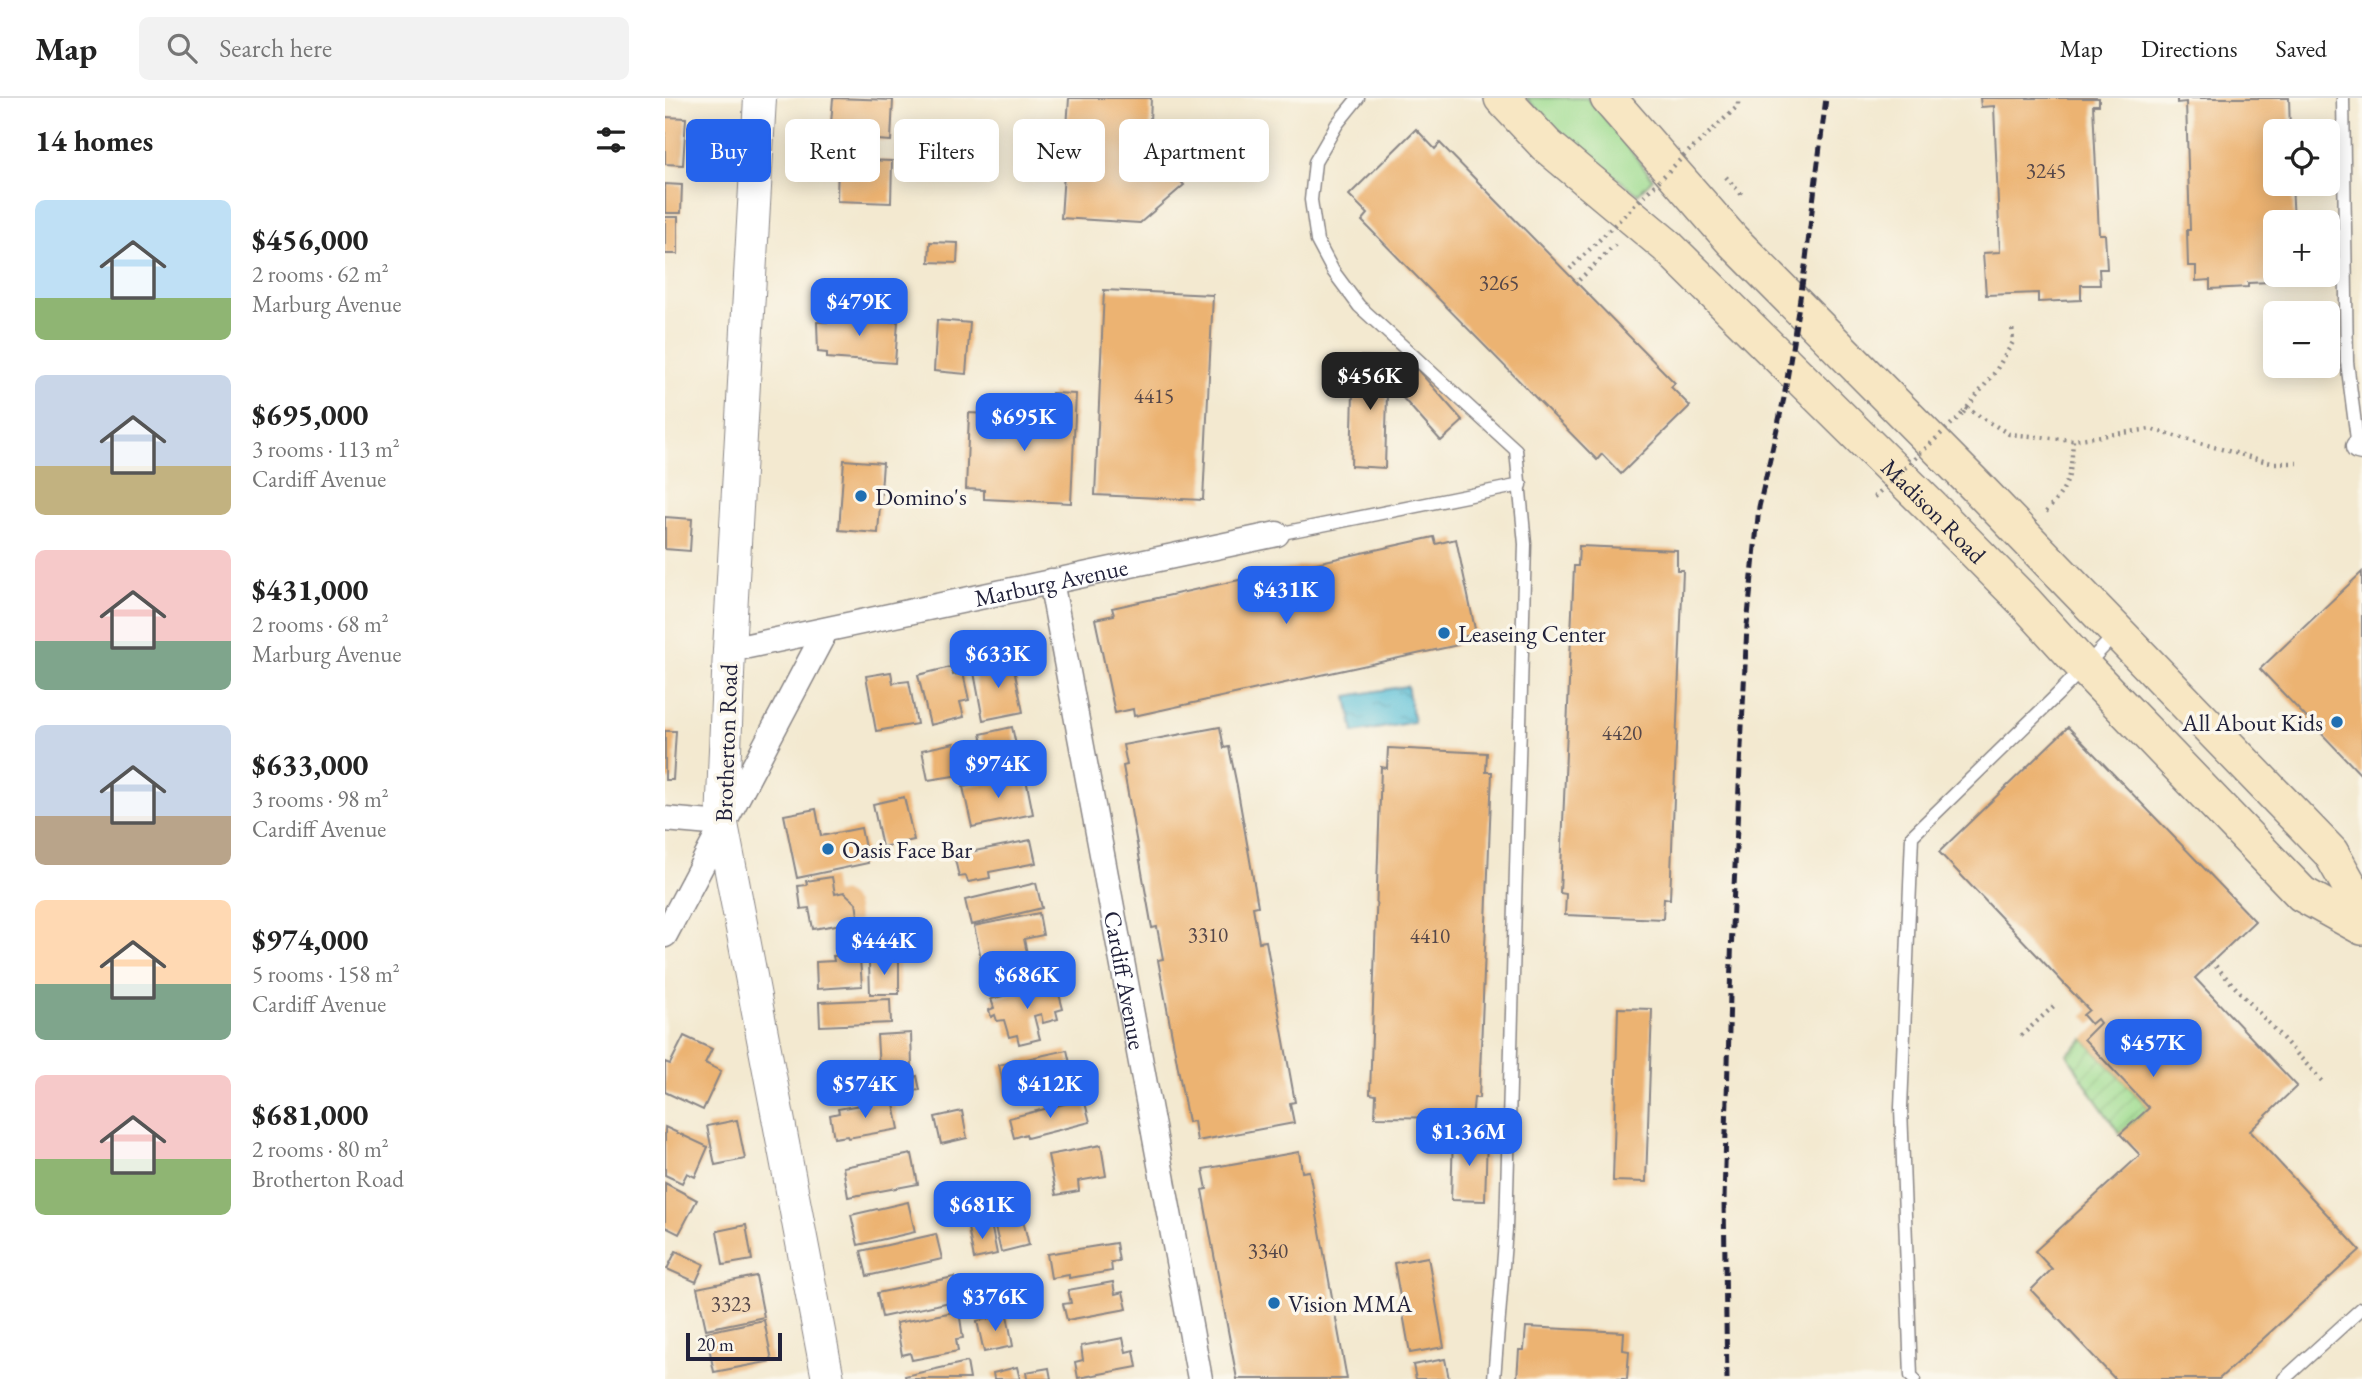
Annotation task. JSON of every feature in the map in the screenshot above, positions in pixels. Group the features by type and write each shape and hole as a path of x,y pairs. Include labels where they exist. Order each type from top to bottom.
{"main road":[{"name":"Madison Road","path":"1502,98 1546,145 1667,246 2024,601 2302,894 2362,927"},
{"name":"Madison Road","path":"1608,98 1732,240 2331,853 2362,908"}],"street":[{"name":"Brotherton Road","path":"760,98 729,650 722,824 828,1379"},
{"name":"Marburg Avenue","path":"729,650 1276,534"},
{"name":"Cardiff Avenue","path":"1051,581 1200,1379"},
{"path":"665,935 826,630"},
{"path":"665,819 722,824"}],"lane":[{"path":"1358,98 1337,124 1315,162 1311,200 1317,241 1333,271 1359,306 1516,450 1521,485 1525,544 1506,1201 1494,1379"},
{"path":"2343,98 2347,362 2360,447"},
{"path":"1276,534 1521,485"},
{"path":"1915,1379 1911,1376 1901,1108 1912,836 2116,633"},
{"path":"2284,1379 2362,1308"}],"path":[{"path":"1572,267 1738,106 1738,98"},
{"path":"1579,280 1624,238"},
{"path":"1874,497 1965,411 1995,372 2013,342 2013,326"},
{"path":"1965,411 2009,435 2073,440 2150,429 2271,463 2297,463"},
{"path":"2045,513 2060,496 2070,476 2073,440"},
{"path":"2211,961 2323,1082"},
{"path":"2021,1036 2057,1003"}],"green space":[{"path":"1526,98 1587,98 1653,179 1638,194 1566,140"},
{"path":"2084,1039 2149,1108 2120,1134 2067,1054"}],"water":[{"path":"1407,686 1414,722 1354,733 1347,696"}],"building":[{"path":"833,98 893,100 891,141 880,140 880,119 831,119"},
{"path":"1069,98 1151,98 1150,119 1119,119 1119,182 1181,182 1184,185 1140,223 1061,218 1063,182 1105,182 1105,119 1068,119"},
{"path":"1980,98 2099,98 2099,105 2093,105 2099,234 2105,234 2107,269 2099,269 2100,285 2081,285 2081,300 2038,302 2038,293 1986,295 1983,253 2000,252 1994,106 1981,107"},
{"path":"2177,98 2289,98 2290,119 2263,119 2263,196 2293,196 2293,210 2263,210 2263,282 2248,283 2248,287 2210,289 2210,280 2196,281 2196,266 2188,266 2187,230 2190,230 2186,102 2177,103"},
{"path":"665,117 686,118 683,165 665,164"},
{"path":"1416,129 1435,149 1440,143 1675,383 1671,387 1690,406 1621,474 1602,454 1597,460 1362,221 1368,214 1349,195"},
{"path":"880,161 892,161 891,203 837,201 837,182 880,182"},
{"path":"665,184 682,185 681,213 665,213"},
{"path":"665,217 678,217 678,254 665,254"},
{"path":"930,242 958,243 957,263 929,262"},
{"path":"1104,290 1213,295 1203,500 1095,495"},
{"path":"859,306 873,308 873,320 898,322 895,363 827,358 827,353 818,352 817,322 828,322 828,318 858,320"},
{"path":"937,320 970,323 966,374 934,371"},
{"path":"1354,356 1388,357 1385,468 1351,466"},
{"path":"1417,369 1463,421 1441,441 1395,389"},
{"path":"1052,393 1076,394 1071,503 984,499 984,490 966,489 969,413 1007,415 1007,408 1051,410"},
{"name":"Domino's","path":"844,460 883,463 878,533 839,530"},
{"path":"665,517 692,519 690,551 665,549"},
{"path":"1434,537 1436,544 1456,539 1476,634 1456,638 1458,645 1134,716 1133,709 1115,713 1095,619 1114,615 1112,608"},
{"path":"1579,546 1677,550 1677,570 1683,570 1670,899 1664,898 1663,919 1565,915 1566,894 1560,893 1574,566 1578,566"},
{"name":"All About Kids","path":"2362,572 2362,776 2260,669"},
{"path":"1012,659 1023,712 983,720 973,667"},
{"path":"951,667 953,675 963,673 969,700 960,702 964,717 930,725 918,675"},
{"path":"891,672 893,683 909,681 917,724 876,731 866,676"},
{"path":"1012,727 1019,758 988,764 981,734"},
{"path":"1220,727 1224,748 1229,747 1237,786 1258,906 1253,907 1259,942 1266,941 1295,1102 1290,1103 1294,1123 1197,1141 1194,1121 1188,1122 1158,960 1163,959 1157,927 1152,928 1123,766 1127,765 1123,745"},
{"path":"2068,727 2255,921 2195,978 2297,1086 2250,1131 2360,1250 2219,1379 2115,1379 2031,1290 2052,1269 2035,1251 2140,1155 2120,1134 2149,1108 2084,1039 2100,1023 2097,1019 2091,1024 2083,1015 2089,1010 1939,852"},
{"path":"665,731 676,731 673,780 665,780"},
{"path":"954,743 960,775 928,780 922,750"},
{"path":"1388,748 1487,753 1486,772 1492,772 1479,1098 1474,1098 1472,1118 1375,1117 1376,1095 1370,1094 1381,767 1387,768"},
{"path":"1025,774 1033,814 972,827 963,787"},
{"path":"904,797 914,840 882,847 873,804"},
{"name":"Oasis Face Bar","path":"816,809 821,836 861,828 868,863 797,878 784,815"},
{"path":"1031,840 1036,863 989,872 990,878 968,882 966,876 959,877 954,855"},
{"path":"832,877 835,894 844,892 856,903 859,921 813,929 809,908 801,909 798,886 807,885 806,881"},
{"path":"1036,883 1042,908 971,925 965,900"},
{"path":"1039,913 1043,935 1024,939 1029,963 984,972 974,926"},
{"path":"844,955 844,960 860,959 862,986 817,989 816,962 834,961 833,956"},
{"path":"869,961 899,961 899,994 870,994"},
{"path":"1056,983 1063,1009 1056,1011 1058,1019 1043,1023 1041,1014 1034,1016 1040,1039 1019,1044 1017,1035 1009,1037 1004,1020 997,1021 995,1015 991,1017 989,1010 994,1008 991,999"},
{"path":"890,999 891,1023 820,1026 819,1002"},
{"path":"1618,1008 1652,1009 1646,1182 1613,1181"},
{"path":"911,1033 912,1067 879,1069 877,1035"},
{"path":"684,1036 712,1049 705,1063 721,1071 703,1110 665,1092 665,1062 670,1064"},
{"path":"1067,1050 1075,1085 1007,1100 999,1065"},
{"path":"917,1076 920,1090 893,1094 891,1081"},
{"path":"893,1099 899,1129 834,1138 830,1115 839,1113 838,1109"},
{"path":"1084,1099 1090,1122 1027,1138 1026,1134 1014,1138 1009,1118"},
{"path":"962,1111 967,1138 941,1144 935,1117"},
{"path":"737,1120 745,1159 715,1165 707,1126"},
{"path":"665,1127 708,1147 695,1177 687,1173 682,1183 665,1175"},
{"path":"1453,1136 1487,1137 1485,1201 1451,1200"},
{"path":"1101,1145 1106,1176 1078,1181 1079,1191 1056,1195 1048,1155"},
{"path":"1299,1152 1302,1172 1309,1171 1347,1379 1237,1379 1202,1190 1207,1189 1203,1169"},
{"path":"912,1154 918,1184 848,1197 843,1167"},
{"path":"665,1183 697,1200 679,1234 665,1227"},
{"path":"908,1202 915,1232 858,1245 851,1215"},
{"path":"1022,1216 1029,1245 1001,1252 994,1223"},
{"path":"991,1224 997,1254 974,1259 968,1228"},
{"path":"746,1225 752,1260 723,1265 717,1231"},
{"path":"936,1234 942,1259 867,1276 861,1251"},
{"path":"1116,1243 1119,1261 1111,1262 1112,1271 1051,1278 1047,1254"},
{"path":"676,1251 704,1264 696,1282 667,1269"},
{"path":"1428,1257 1444,1347 1410,1353 1394,1263"},
{"path":"756,1276 764,1317 706,1329 697,1288"},
{"path":"954,1277 959,1300 882,1317 877,1293"},
{"path":"1113,1282 1115,1294 1123,1292 1127,1309 1067,1320 1063,1304 1071,1303 1068,1290"},
{"path":"959,1311 963,1338 956,1339 958,1351 912,1360 910,1353 902,1355 896,1323"},
{"path":"1007,1315 1013,1346 984,1352 977,1321"},
{"path":"764,1320 772,1361 714,1372 706,1332"},
{"path":"1526,1327 1624,1332 1623,1350 1629,1351 1627,1379 1517,1379 1519,1350 1524,1350"},
{"path":"1123,1338 1126,1352 1134,1350 1137,1367 1078,1378 1075,1362 1083,1360 1081,1346"},
{"path":"1445,1359 1449,1379 1416,1379 1413,1365"},
{"path":"967,1362 970,1379 906,1379 905,1376"},
{"path":"1017,1367 1020,1379 994,1379 993,1373"},
{"path":"1049,1368 1051,1379 1027,1379 1026,1372"}],"railway":[{"path":"1727,1379 1724,1200 1732,927 1747,626 1759,507 1784,398 1805,267 1826,98"}],"place":[{"name":"Domino's","path":"861,496"},
{"name":"Leaseing Center","path":"1444,633"},
{"name":"All About Kids","path":"2337,722"},
{"name":"Oasis Face Bar","path":"828,849"},
{"name":"Vision MMA","path":"1274,1303"}]}
